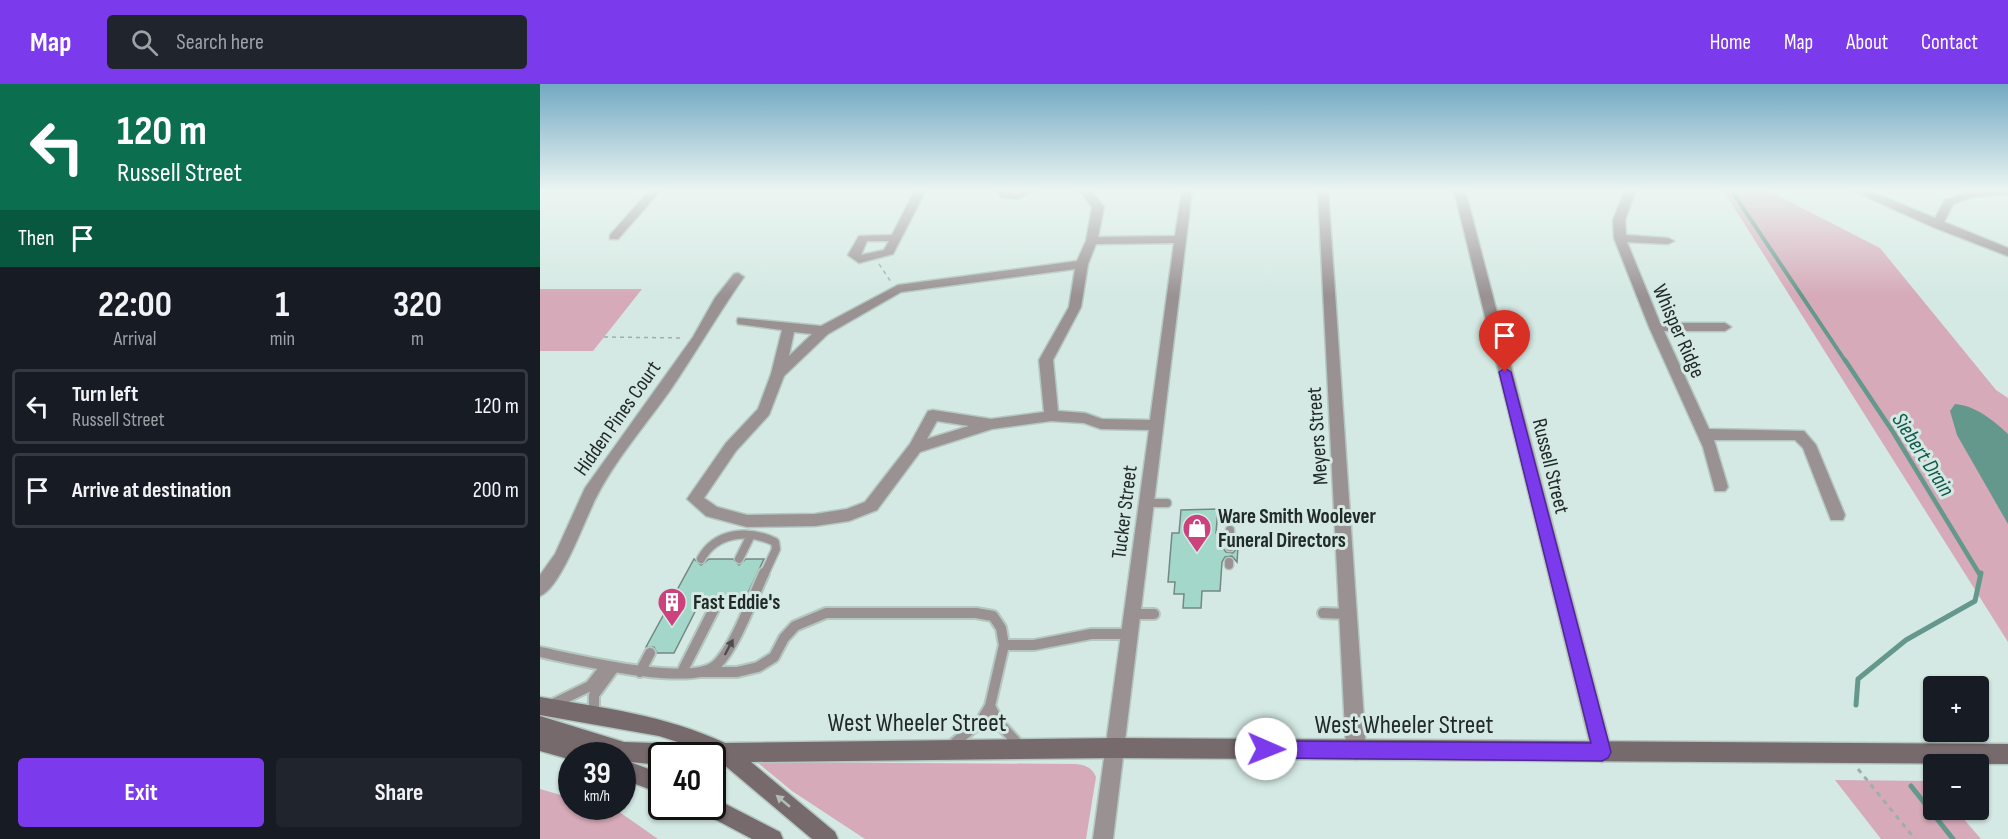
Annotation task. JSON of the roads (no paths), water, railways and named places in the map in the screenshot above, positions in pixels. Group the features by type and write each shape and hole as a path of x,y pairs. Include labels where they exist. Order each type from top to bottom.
{"street":[{"path":"614,237 625,225"},
{"path":"896,238 863,238 854,255 859,259 889,252 903,225"},
{"path":"1051,416 1046,360 1075,307 1082,264 1092,241 1095,225"},
{"name":"Tucker Street","path":"1103,839 1182,225"},
{"name":"Meyers Street","path":"1325,225 1356,750"},
{"name":"Russell Street","path":"1468,225 1602,752"},
{"name":"Whisper Ridge","path":"1619,225 1620,238 1637,285 1704,434 1715,464 1720,487"},
{"path":"1938,225 2008,252"},
{"path":"1620,238 1668,241"},
{"path":"1092,241 1124,242 1135,246 1180,243"},
{"path":"778,374 823,331 898,289 1082,264"},
{"name":"Hidden Pines Court","path":"540,589 561,558 590,492 699,339 720,298 738,277"},
{"path":"743,321 823,331"},
{"path":"789,327 778,374 764,411 731,447 695,499 712,512 747,521 815,520 849,515 871,506 915,448 933,415 992,424"},
{"path":"1655,327 1725,327"},
{"path":"915,448 992,424 1051,416 1085,418 1101,424 1157,420"},
{"path":"1704,434 1799,435 1809,445 1837,515"},
{"path":"542,713 595,716 659,728 693,738 727,754 828,839"},
{"name":"West Wheeler Street","path":"542,713 624,752 660,755 1022,748 2008,754"},
{"path":"540,741 558,747"},
{"path":"726,814 773,839"}],"lane":[{"path":"1146,503 1167,503"},
{"path":"1230,530 1230,547"},
{"path":"739,559 750,537"},
{"path":"701,559 708,547 717,540 767,537 775,542 776,549 726,654 714,667 701,672"},
{"path":"682,672 718,601"},
{"path":"540,652 609,668 640,672 737,672 758,667 774,657 784,638 795,626 826,613 976,613 993,616 1001,628 1004,645 990,706 981,722 947,749"},
{"path":"1323,613 1348,614"},
{"path":"1132,614 1154,614"},
{"path":"1004,645 1034,645 1083,635 1129,634"},
{"path":"640,672 650,653"},
{"path":"542,713 590,686 609,668"},
{"path":"595,716 592,700 609,668"},
{"path":"990,706 999,723 1022,748"}],"waterway":[{"name":"Siebert Drain","path":"1755,225 1846,362"},
{"name":"Siebert Drain","path":"1845,360 1893,432 1980,575"},
{"name":"Siebert Drain","path":"1856,705 1858,679 1906,640 1975,601 1981,573"},
{"name":"Siebert Drain","path":"1911,786 1953,839"}],"place":[{"name":"Ware Smith Woolever Funeral Directors","path":"1197,554"},
{"name":"Fast Eddie's","path":"672,628"}]}
